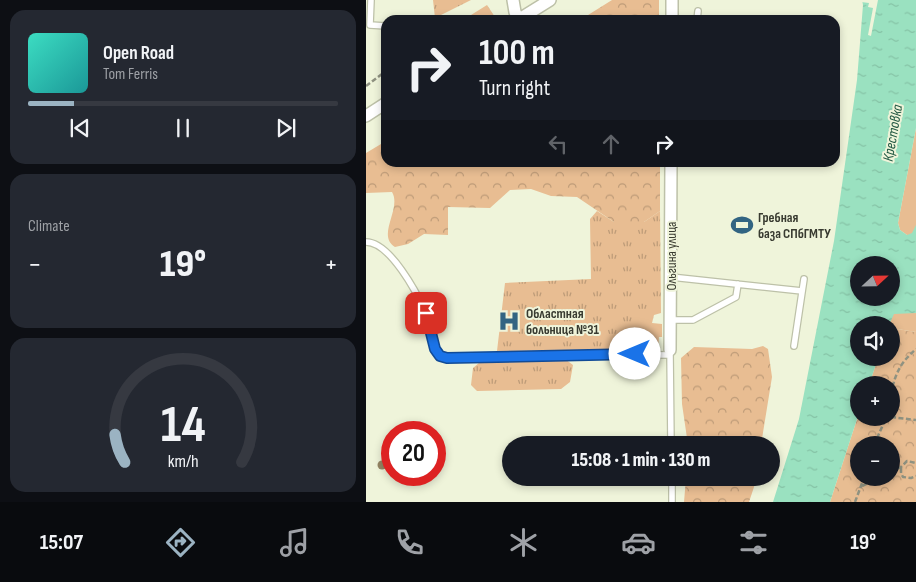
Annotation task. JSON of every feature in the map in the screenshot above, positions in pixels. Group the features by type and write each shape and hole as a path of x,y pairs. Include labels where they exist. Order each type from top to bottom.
{"street":[{"path":"513,0 516,15"},
{"path":"527,15 550,0"},
{"path":"672,0 672,15"},
{"path":"366,116 381,107"},
{"name":"Ольгина улица","path":"670,352 671,167"}],"lane":[{"path":"371,0 368,25 381,26"},
{"path":"366,242 370,242 390,254 407,279 426,313 435,349 440,356 447,358 670,352 671,436"},
{"path":"671,277 802,291"},
{"path":"794,346 804,279"},
{"path":"671,320 693,320 736,297 738,284"},
{"path":"672,486 672,502"}],"path":[{"path":"366,86 381,75"},
{"path":"896,376 902,362 916,349"},
{"path":"900,418 916,420"},
{"path":"916,463 907,461 901,467 903,477 911,478 916,476"},
{"path":"856,502 862,486"}],"green space":[{"path":"433,0 471,0 441,15 435,15"},
{"path":"612,0 659,0 659,15 588,15"},
{"path":"487,5 494,15 471,15"},
{"path":"916,128 916,332 900,329 900,316 891,316 893,306 900,306 900,270 907,235 900,230 898,223"},
{"path":"381,144 381,167 660,167 660,211 644,222 614,222 577,197 551,196 531,189 510,190 490,208 448,207 448,235 424,234 408,244 395,247 390,242 388,236 394,206 392,192 366,193 366,153"},
{"path":"597,211 614,222 644,222 660,211 661,313 654,315 652,323 662,324 662,337 659,337 658,350 497,351 505,283 591,279 590,219"},
{"path":"900,329 916,332 916,502 830,502 850,441 850,486 900,486 900,436 851,436 855,426 900,426 900,376 872,376 875,366 900,366"},
{"path":"763,346 768,349 772,377 762,436 687,436 682,404 681,358 694,347 752,349"},
{"path":"565,359 573,365 570,382 561,389 477,391 471,385 473,368 480,362"},
{"path":"685,486 754,486 749,502 684,502"}],"water":[{"name":"Крестовка","path":"862,0 916,0 916,128 898,223 900,230 907,235 912,233 916,225 916,313 894,314 893,316 850,316 850,366 875,366 872,376 850,376 850,426 855,426 830,502 773,502 778,486 780,486 780,480 799,419 834,241 857,80"}],"pier":[{"path":"862,0 878,0 871,36 868,35 873,8 868,7 869,3 861,2"}],"place":[{"name":"Гребная база СПбГМТУ","path":"742,225"},
{"name":"Областная больница №31","path":"509,321"}],"route":[{"path":"426,313 435,349 440,356 447,358 635,354"}]}
